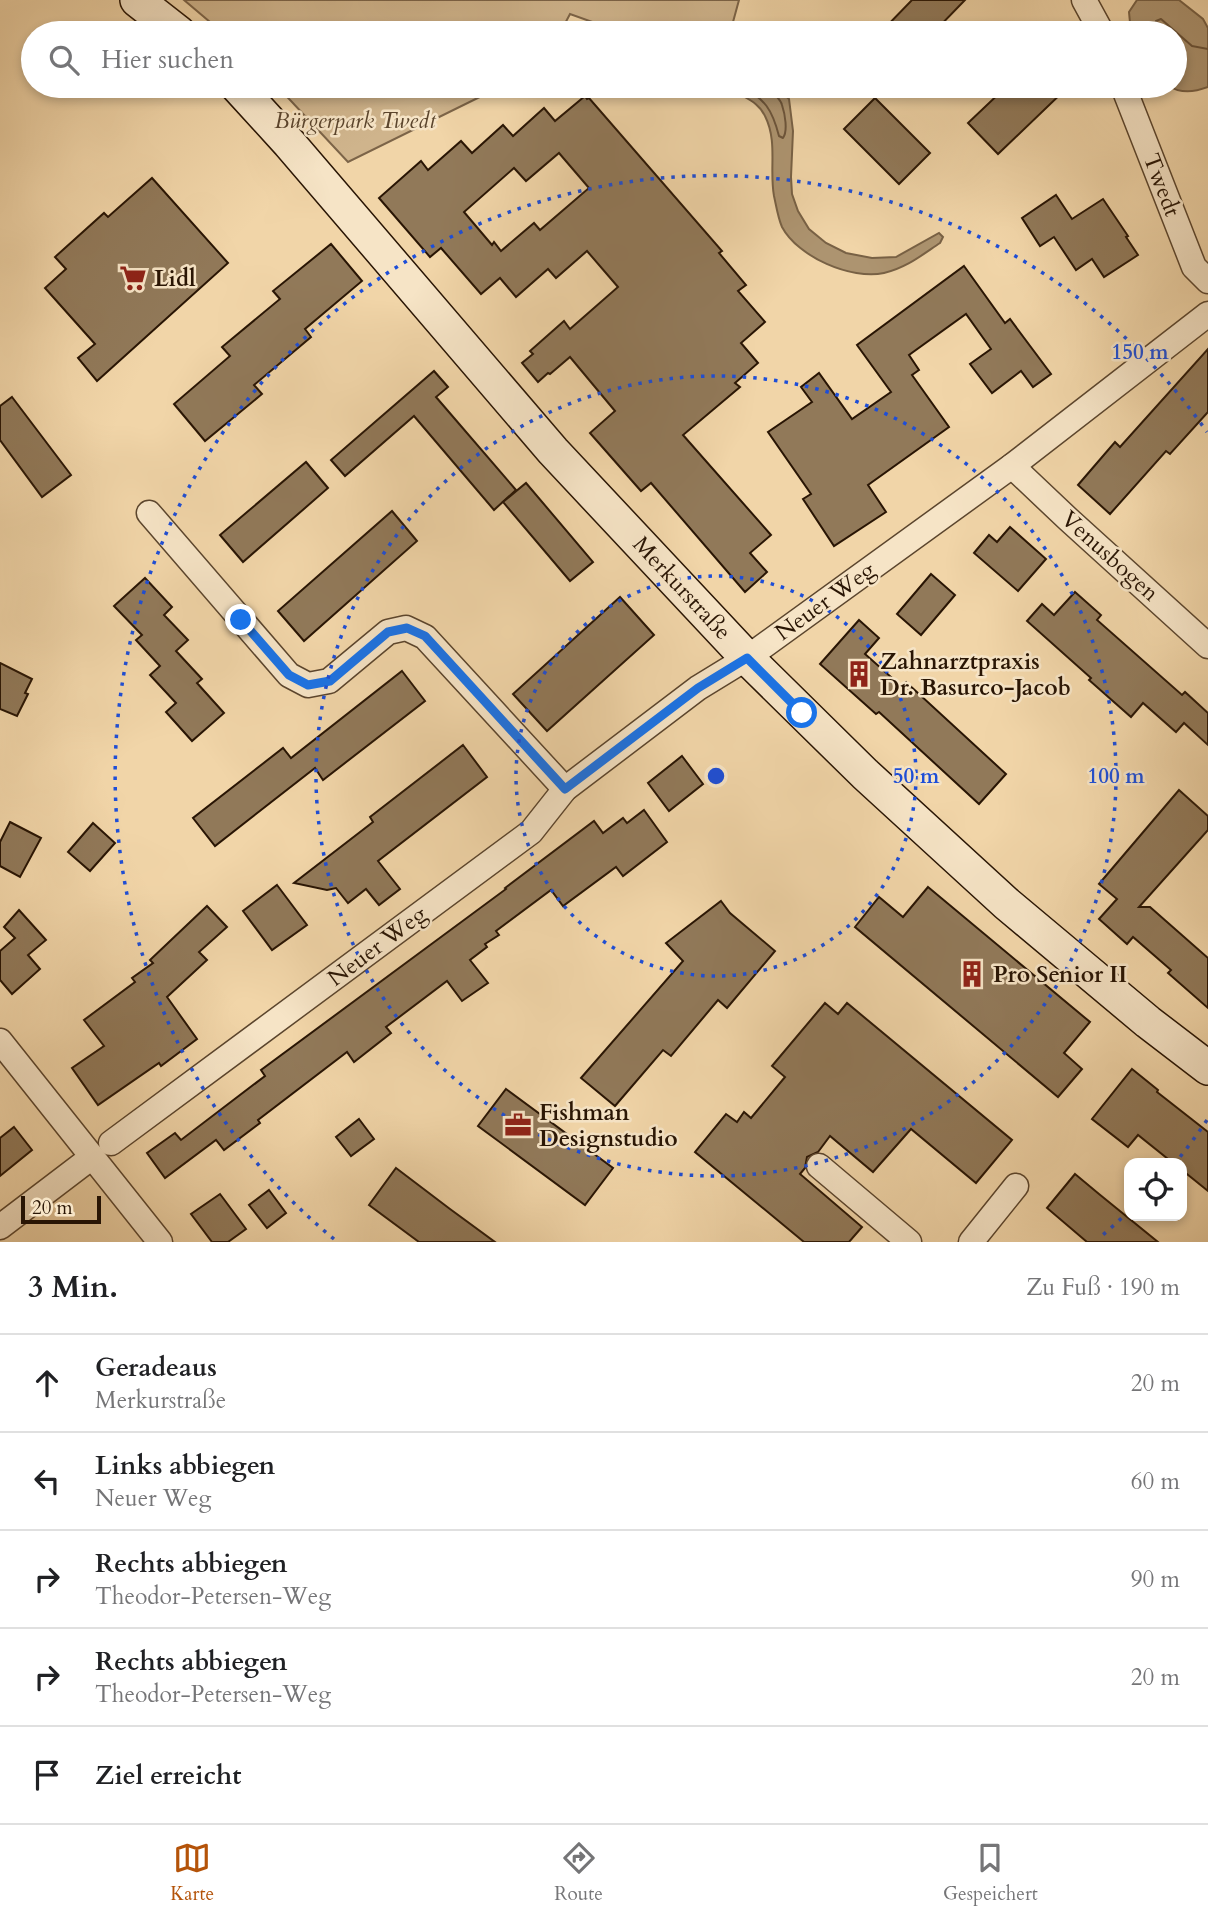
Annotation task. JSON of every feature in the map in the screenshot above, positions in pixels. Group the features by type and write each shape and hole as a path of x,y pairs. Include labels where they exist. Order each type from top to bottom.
{"street":[{"path":"137,0 164,21"},
{"path":"1084,0 1095,21"},
{"name":"Merkurstraße","path":"248,98 553,451 747,658 865,774 1007,904 1148,1022 1208,1068"},
{"name":"Twedt","path":"1128,98 1194,267 1208,281"},
{"name":"Neuer Weg","path":"0,1227 531,832 565,789 698,688 747,658 1012,466 1208,314"},
{"name":"Venusbogen","path":"1012,466 1208,646"},
{"path":"149,513 289,675 308,685 330,681 388,632 407,628 425,636 565,789"},
{"path":"0,1041 102,1150 160,1242"},
{"path":"819,1166 909,1242"},
{"path":"971,1242 1016,1185"}],"green space":[{"path":"184,0 739,0 733,21 590,21 570,14 566,21 209,21"},
{"name":"Bürgerpark Twedt","path":"288,98 478,98 348,162"}],"water":[{"path":"1137,0 1179,0 1203,19 1208,28 1208,87 1187,91 1187,21 1130,21 1129,12"},
{"path":"747,98 789,99 793,131 792,194 809,229 826,243 846,253 872,258 896,257 939,233 943,237 940,243 900,268 871,274 856,273 827,264 800,248 782,227 778,216 769,126 762,110"}],"building":[{"path":"912,0 965,0 945,21 892,21"},
{"path":"583,98 589,98 722,251 719,253 746,285 738,291 765,322 741,343 758,363 735,383 740,387 683,435 771,535 750,553 767,572 745,592 651,483 641,491 590,433 615,411 570,357 538,382 522,363 533,354 530,351 564,321 570,329 618,287 587,251 556,278 548,269 516,297 500,278 481,294 441,248 430,257 379,198 421,161 428,170 461,141 472,153 503,125 513,136 544,108 555,121","holes":["559,153 589,188 540,230 534,223 501,251 494,242 492,245 464,212 514,168 526,181"]},
{"path":"875,98 930,153 899,184 844,129"},
{"path":"994,98 1056,98 998,154 968,123"},
{"name":"Lidl","path":"152,178 228,263 97,381 78,358 95,344 45,288 66,269 55,257 104,213 108,217"},
{"path":"1056,195 1072,219 1103,199 1138,255 1104,277 1092,259 1076,270 1054,237 1040,246 1022,218"},
{"path":"331,244 362,281 305,329 311,337 254,385 262,394 205,441 174,404 230,356 222,347 280,299 273,291"},
{"path":"964,266 1005,323 1010,319 1051,374 1033,387 1021,371 992,393 970,364 991,349 966,314 909,355 919,370 912,375 949,427 868,485 886,512 834,546 803,499 811,494 768,432 812,402 801,387 819,373 852,419 891,392 857,345"},
{"path":"1208,349 1208,412 1170,454 1166,451 1110,514 1078,485 1115,442 1120,447"},
{"path":"434,371 448,387 436,397 516,490 494,510 414,416 345,476 331,460"},
{"path":"12,397 71,475 42,497 0,440 0,406"},
{"path":"306,462 328,488 243,562 220,535"},
{"path":"526,483 593,562 570,581 503,502"},
{"path":"392,511 417,541 304,641 278,611"},
{"path":"1010,527 1046,559 1018,591 974,553 989,535 997,542"},
{"path":"931,574 955,595 921,635 897,614"},
{"path":"145,578 172,607 164,615 188,640 176,651 202,679 197,683 224,713 192,741 166,712 176,703 150,675 160,666 136,640 142,635 114,606"},
{"path":"1075,592 1101,615 1097,620 1182,695 1185,692 1208,713 1208,745 1184,723 1176,732 1143,703 1131,717 1027,621 1042,604 1054,615"},
{"path":"620,597 654,635 547,731 513,694"},
{"path":"859,620 879,638 865,654 901,686 906,682 1006,774 979,804 879,712 876,714 820,664"},
{"path":"0,663 32,679 17,716 0,709"},
{"path":"402,671 425,701 323,780 315,768 215,846 193,818 283,748 291,758"},
{"path":"463,745 487,777 378,861 400,889 379,905 366,889 348,903 336,888 327,890 294,883 373,822 370,817"},
{"path":"682,756 703,784 669,811 648,783"},
{"path":"1179,790 1208,816 1208,830 1139,907 1150,907 1208,958 1208,1008 1168,973 1171,970 1133,937 1127,944 1099,919 1117,899 1099,884"},
{"path":"644,810 667,842 623,876 616,867 563,906 551,890 496,931 499,935 485,944 487,947 470,960 488,983 462,1001 447,981 386,1027 391,1033 354,1062 347,1052 258,1120 260,1123 224,1150 216,1140 165,1178 147,1153 175,1133 181,1140 265,1076 261,1070 594,821 603,833 623,818 627,823"},
{"path":"10,822 41,838 20,877 0,866 0,842"},
{"path":"93,823 115,843 90,871 68,852"},
{"path":"277,885 307,925 272,950 243,911"},
{"name":"Pro Senior II","path":"928,887 1090,1022 1064,1053 1082,1069 1058,1097 855,927 879,897 903,917"},
{"path":"721,901 730,913 775,951 727,1008 718,1000 671,1056 663,1050 615,1106 581,1078 683,961 666,943"},
{"path":"207,906 227,927 199,952 207,960 167,997 197,1039 161,1066 159,1063 98,1105 72,1068 104,1046 84,1020 135,982 132,978 153,963 150,960"},
{"path":"19,910 46,940 28,955 40,969 12,994 0,980 0,951 15,938 4,927"},
{"path":"825,1003 838,1014 847,1003 1012,1140 976,1183 911,1129 873,1172 830,1136 818,1152 807,1157 805,1168 800,1174 862,1227 849,1242 804,1242 695,1152 726,1114 737,1122 744,1112 751,1118 785,1077 772,1066"},
{"path":"1132,1069 1208,1132 1208,1191 1187,1174 1187,1158 1167,1158 1138,1135 1128,1147 1092,1119"},
{"path":"506,1089 613,1168 585,1205 478,1126"},
{"path":"359,1119 374,1139 351,1156 336,1137"},
{"path":"14,1127 32,1150 0,1176 0,1138"},
{"path":"396,1168 495,1242 419,1242 369,1205"},
{"path":"1075,1174 1124,1214 1124,1221 1132,1221 1158,1242 1087,1242 1047,1208"},
{"path":"269,1190 286,1213 267,1228 249,1205"},
{"path":"220,1194 246,1229 228,1242 212,1242 191,1214"}],"place":[{"name":"Lidl","path":"133,278"},
{"name":"Zahnarztpraxis Dr. Basurco-Jacob","path":"859,674"},
{"name":"Pro Senior II","path":"972,974"},
{"name":"Fishman Designstudio","path":"518,1125"}],"route":[{"path":"241,620 289,675 308,685 330,681 388,632 407,628 425,636 565,789 698,688 747,658 802,713"}]}
